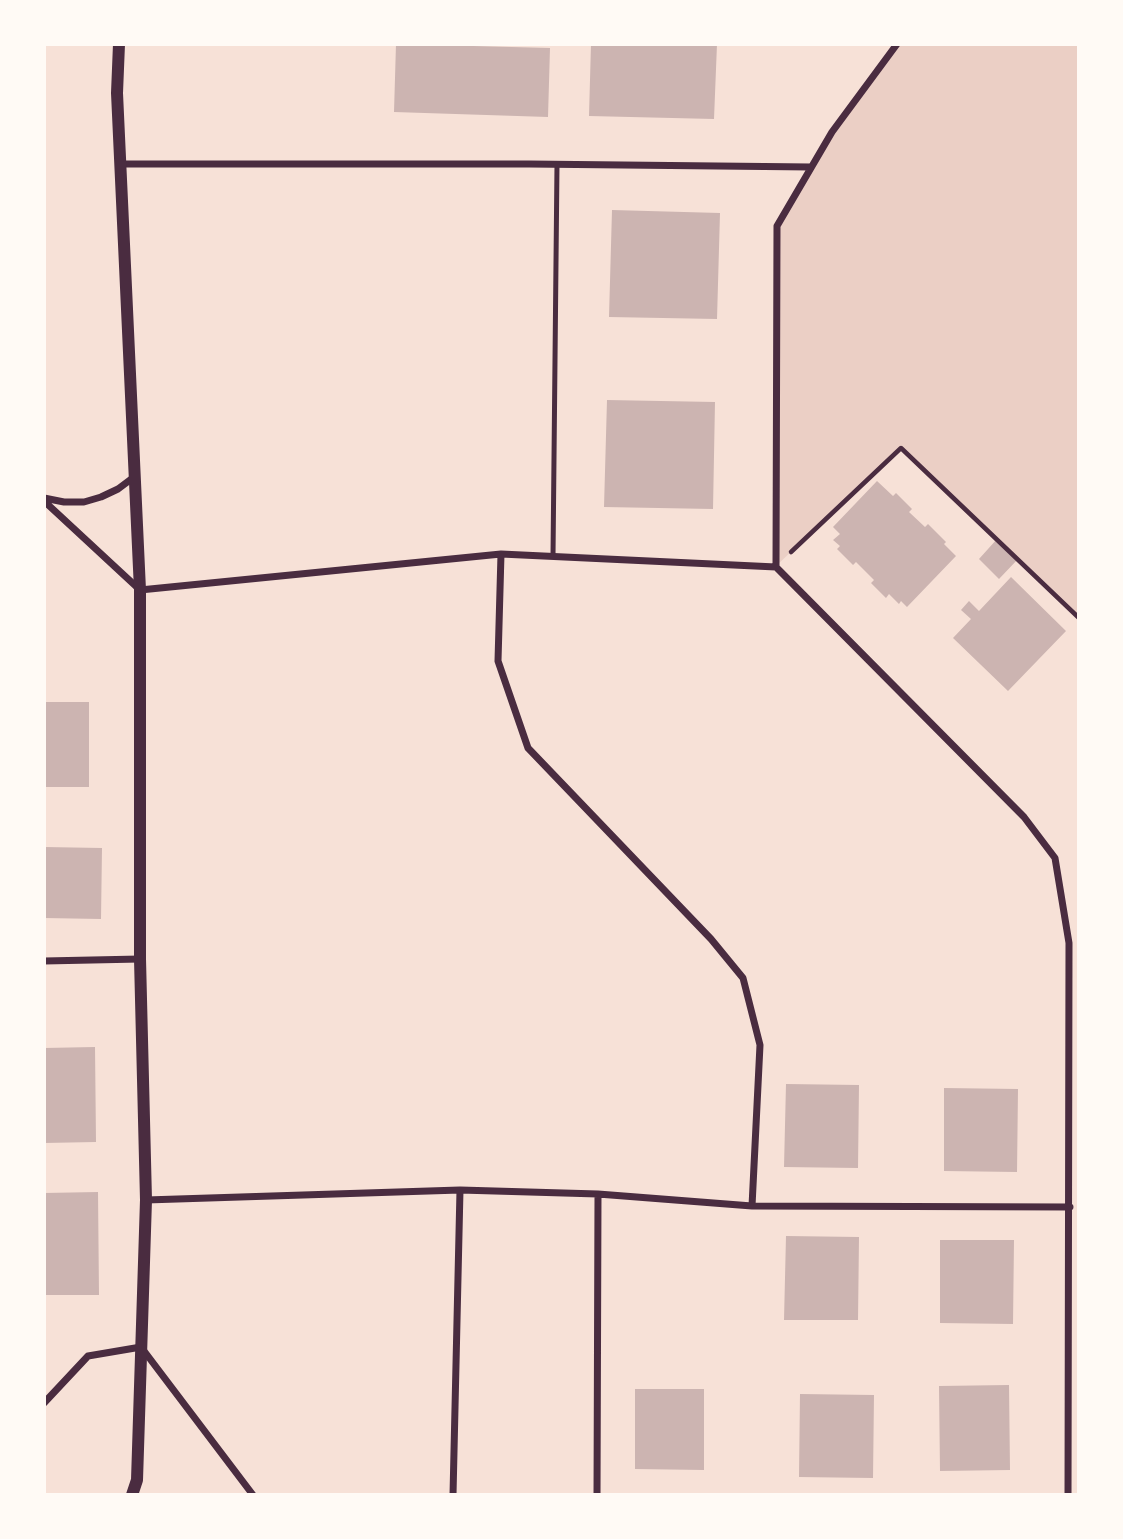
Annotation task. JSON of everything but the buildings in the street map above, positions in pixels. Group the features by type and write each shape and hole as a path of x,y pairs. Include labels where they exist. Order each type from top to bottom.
{"street":[{"path":"119,44 117,93 141,590 140,958 146,1200 138,1480 132,1495"},
{"path":"776,566 777,226 832,132 897,44"},
{"path":"120,164 811,167"},
{"path":"44,499 84,502 118,489 134,477"},
{"path":"44,499 141,590 501,554 776,566 1024,817 1055,858 1069,943 1068,1495"},
{"path":"501,554 498,661 528,748 711,939 743,978 760,1045 752,1206"},
{"path":"44,961 140,958"},
{"path":"146,1200 460,1190 598,1194 752,1206 1070,1207"},
{"path":"453,1495 460,1190"},
{"path":"597,1495 598,1194"},
{"path":"44,1403 88,1356 141,1347"},
{"path":"141,1347 253,1495"}],"lane":[{"path":"553,556 557,164"}],"path":[{"path":"776,566 901,448 1079,618"}],"shaded area":[{"path":"897,44 1079,44 1079,618 901,448 776,566 777,226 832,132"}]}
